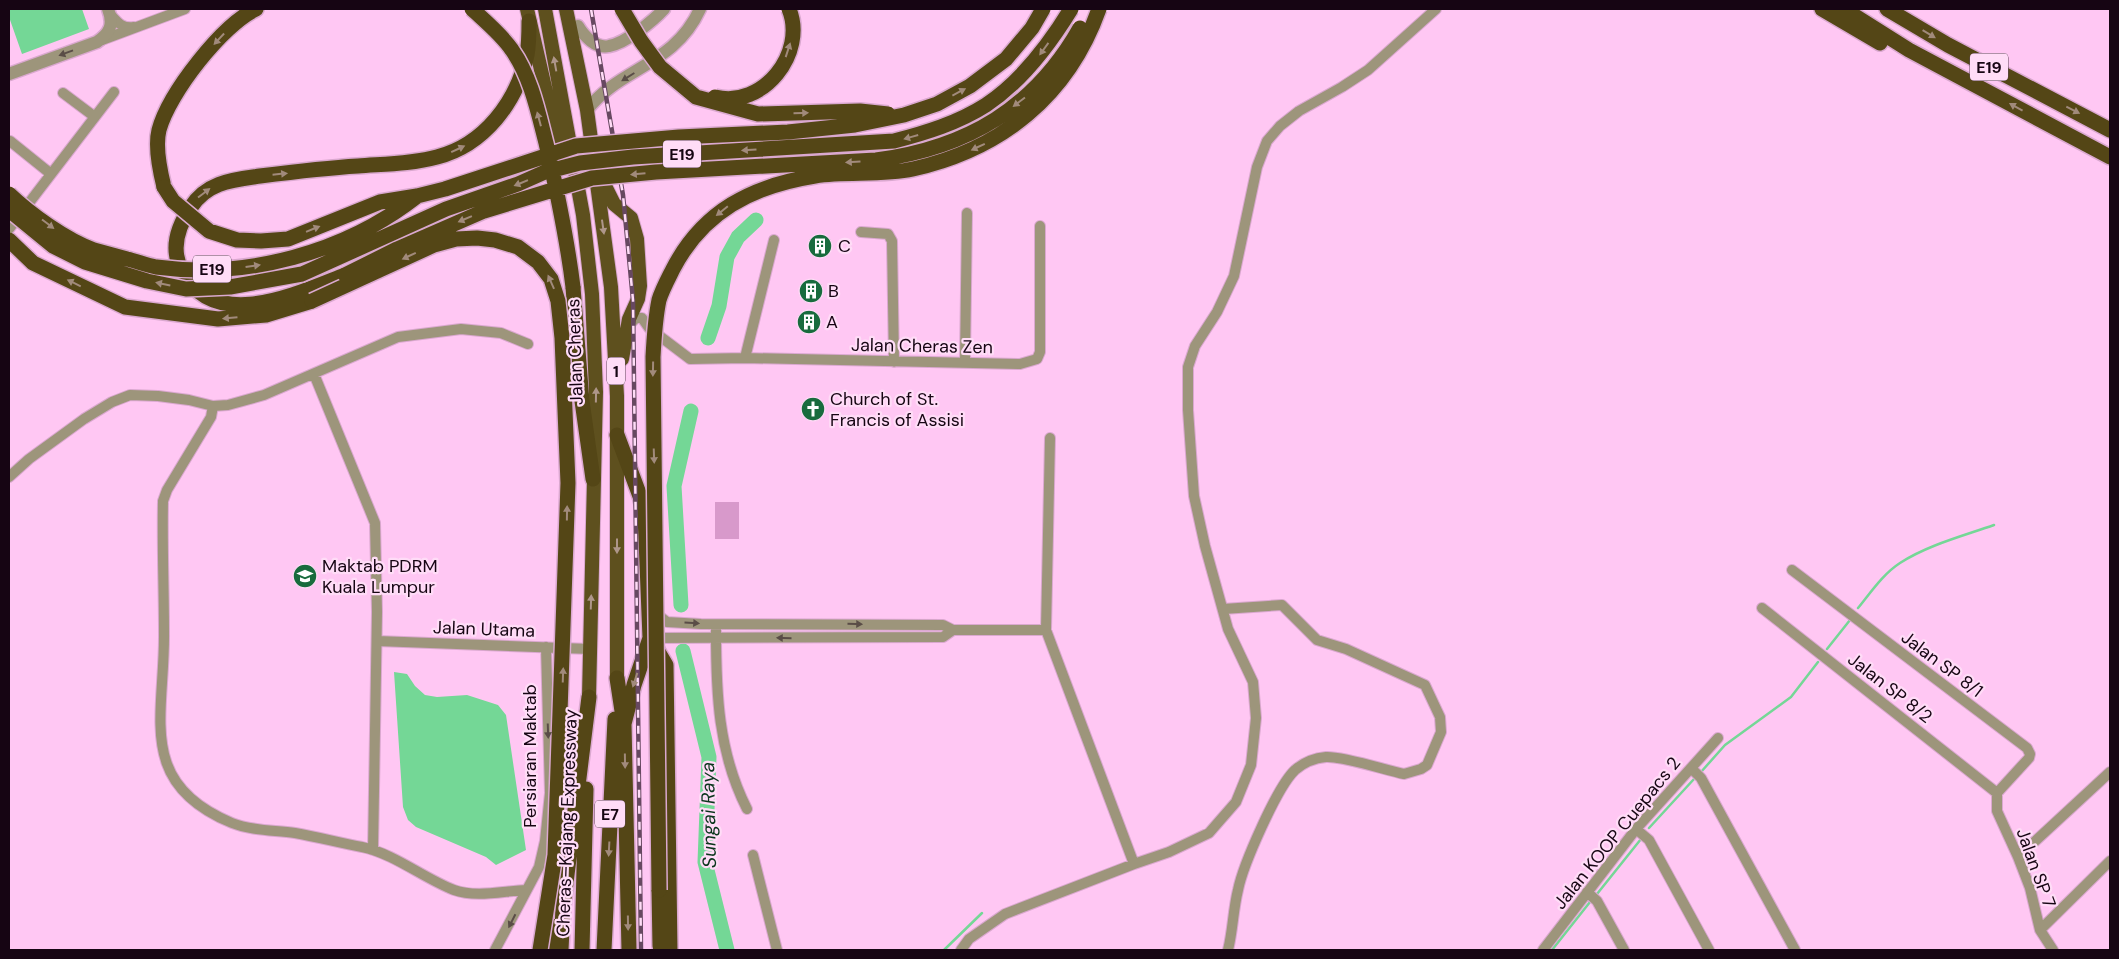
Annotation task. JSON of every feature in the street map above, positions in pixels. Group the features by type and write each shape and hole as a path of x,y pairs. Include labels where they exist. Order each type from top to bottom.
{"highway":[{"path":"256,9 223,34 196,64 172,97 158,131 159,168 164,187 173,201 209,231 237,240 261,241 288,239 380,202 417,196"},
{"path":"472,9 512,49 528,80 559,197 573,287 582,401 593,479"},
{"name":"Jalan Cheras","path":"545,9 583,215 592,294 596,384 589,697"},
{"name":"1","path":"566,9 587,110 612,287 618,435 617,678"},
{"path":"575,9 583,49 581,76"},
{"path":"622,9 641,41 660,67 696,96 758,114 860,111 904,115"},
{"path":"630,9 652,46 682,81 700,93 724,99 752,95 768,84 782,68 793,35 794,20 789,9"},
{"name":"E19","path":"9,194 58,231 92,249 155,267 232,269 293,259 340,242 391,217 417,196 576,146 679,137 788,132 855,126 904,115 937,104 970,86 1006,60 1032,28 1043,9"},
{"name":"E19","path":"9,210 53,246 85,262 118,273 186,289 264,282 302,274 446,209 518,184 545,172 580,163 633,157 886,142 927,132 986,105 1013,83 1038,58 1071,9"},
{"path":"528,15 527,53 522,73 496,120 480,136 460,149 436,158 411,162 232,180 205,190 196,198 180,226 176,250 178,264 193,288 203,296 236,306 263,303 306,290 345,275 397,249 484,210 592,178 656,172 876,160 902,157 935,149 969,134 997,118 1035,90 1053,70 1091,9"},
{"path":"660,950 653,356 655,320 660,298 668,279 685,247 707,223 733,202 761,190 817,176 896,171 944,161 978,147 1006,132 1048,94 1066,73 1086,39 1099,9"},
{"path":"1822,9 1882,44 1908,50"},
{"name":"E19","path":"1844,9 1908,50 2110,156"},
{"name":"E19","path":"1887,9 1948,45 2110,130"},
{"path":"528,15 553,122 583,215"},
{"path":"594,161 614,204 631,218 637,240 640,286 638,299 627,327 617,396"},
{"path":"9,240 33,263 125,306 218,319 266,315 312,301 434,245 456,238 496,240 518,247 538,262 551,279 558,301 562,338 568,483 555,855 540,950"},
{"path":"618,435 645,515 650,638 634,685 624,724"},
{"path":"650,638 666,665 670,950"},
{"path":"617,678 624,724 629,950"},
{"name":"E7","path":"604,950 617,678"},
{"path":"561,950 563,907 589,697"},
{"name":"Cheras–Kajang Expressway","path":"582,950 589,697"},
{"path":"549,950 563,907"},
{"path":"660,931 664,950"}],"street":[{"path":"9,74 185,9"},
{"path":"578,26 583,34 595,45 609,47 635,33 655,19 664,9"},
{"path":"587,110 594,101 609,89 653,61 683,37 700,9"},
{"path":"961,950 969,939 1005,914 1169,852 1209,833 1236,802 1251,765 1256,718 1252,682 1228,629 1205,546 1194,496 1188,410 1188,367 1195,346 1217,312 1234,276 1256,167 1267,141 1280,126 1299,111 1342,88 1368,70 1436,9"},
{"path":"110,12 120,25 128,28 135,27"},
{"path":"97,42 107,35 111,26 110,12"},
{"path":"9,229 114,92"},
{"path":"63,93 95,117"},
{"path":"10,140 50,174"},
{"path":"965,363 967,213"},
{"name":"Jalan Cheras Zen","path":"649,328 690,359 745,358 1020,364 1037,360 1040,352 1040,226"},
{"path":"861,232 888,234 892,242 894,362"},
{"path":"745,358 774,240"},
{"path":"640,286 639,308 649,328"},
{"path":"627,327 639,317 646,321 649,328"},
{"path":"9,477 28,459 77,424 112,402 130,395 189,400 214,406 228,405 264,395 398,337 461,330 501,333 528,344"},
{"path":"314,374 375,523 377,641 373,850"},
{"path":"214,406 211,417 167,490 163,501 164,636 160,692 161,747 177,786 191,799 212,813 234,824 255,829 295,833 373,850 456,890 477,894 526,890"},
{"path":"1050,438 1046,630 1134,864"},
{"name":"Jalan SP 8/1","path":"1792,570 2027,748 2030,754 2029,758 1997,793"},
{"path":"1223,609 1282,605 1318,640 1346,649 1425,686 1440,717 1441,732 1427,765 1412,773 1404,774 1327,757 1304,763 1295,771 1279,795 1255,843 1238,890 1233,931 1228,950"},
{"path":"648,607 668,622 943,625 953,630 1046,630"},
{"name":"Jalan SP 8/2","path":"1762,608 1997,793"},
{"path":"716,624 717,695 720,731 728,765 747,809"},
{"path":"650,638 716,636 943,637 953,630"},
{"name":"Jalan Utama","path":"377,641 590,649"},
{"name":"Persiaran Maktab","path":"495,950 538,867 548,819 550,793 546,648"},
{"name":"Jalan KOOP Cuepacs 2","path":"1543,950 1636,829 1718,738"},
{"path":"1691,768 1702,778 1795,950"},
{"path":"2018,857 2110,772"},
{"name":"Jalan SP 7","path":"1997,793 1997,811 2030,888 2040,930 2053,950"},
{"path":"1636,829 1649,840 1709,950"},
{"path":"753,856 777,950"},
{"path":"2040,930 2110,861"},
{"path":"1587,892 1597,901 1624,950"}],"shaded area":[{"path":"9,9 82,9 89,29 22,54 9,17"},
{"path":"715,502 739,502 739,539 715,539"},
{"path":"394,672 407,674 415,686 425,695 437,697 467,695 498,705 506,715 526,850 496,865 486,857 416,827 408,820 403,807"}],"waterway":[{"name":"Sungai Raya","path":"708,338 719,306 727,257 738,237 756,220"},
{"name":"Sungai Raya","path":"681,605 674,486 691,411"},
{"path":"1858,608 1883,578 1900,563 1934,546 1994,525"},
{"path":"1827,649 1850,620"},
{"name":"Sungai Raya","path":"683,651 709,757 705,862 727,950"},
{"path":"1701,772 1725,745 1791,697 1818,662"},
{"path":"1649,828 1694,779"},
{"path":"1597,894 1641,839"},
{"path":"1552,950 1590,902"},
{"path":"944,950 982,913"}],"railway":[{"path":"591,9 623,195 633,300 641,950"}],"place":[{"name":"C","path":"820,246"},
{"name":"B","path":"811,291"},
{"name":"A","path":"809,322"},
{"name":"Church of St. Francis of Assisi","path":"813,409"},
{"name":"Maktab PDRM Kuala Lumpur","path":"305,576"}]}
